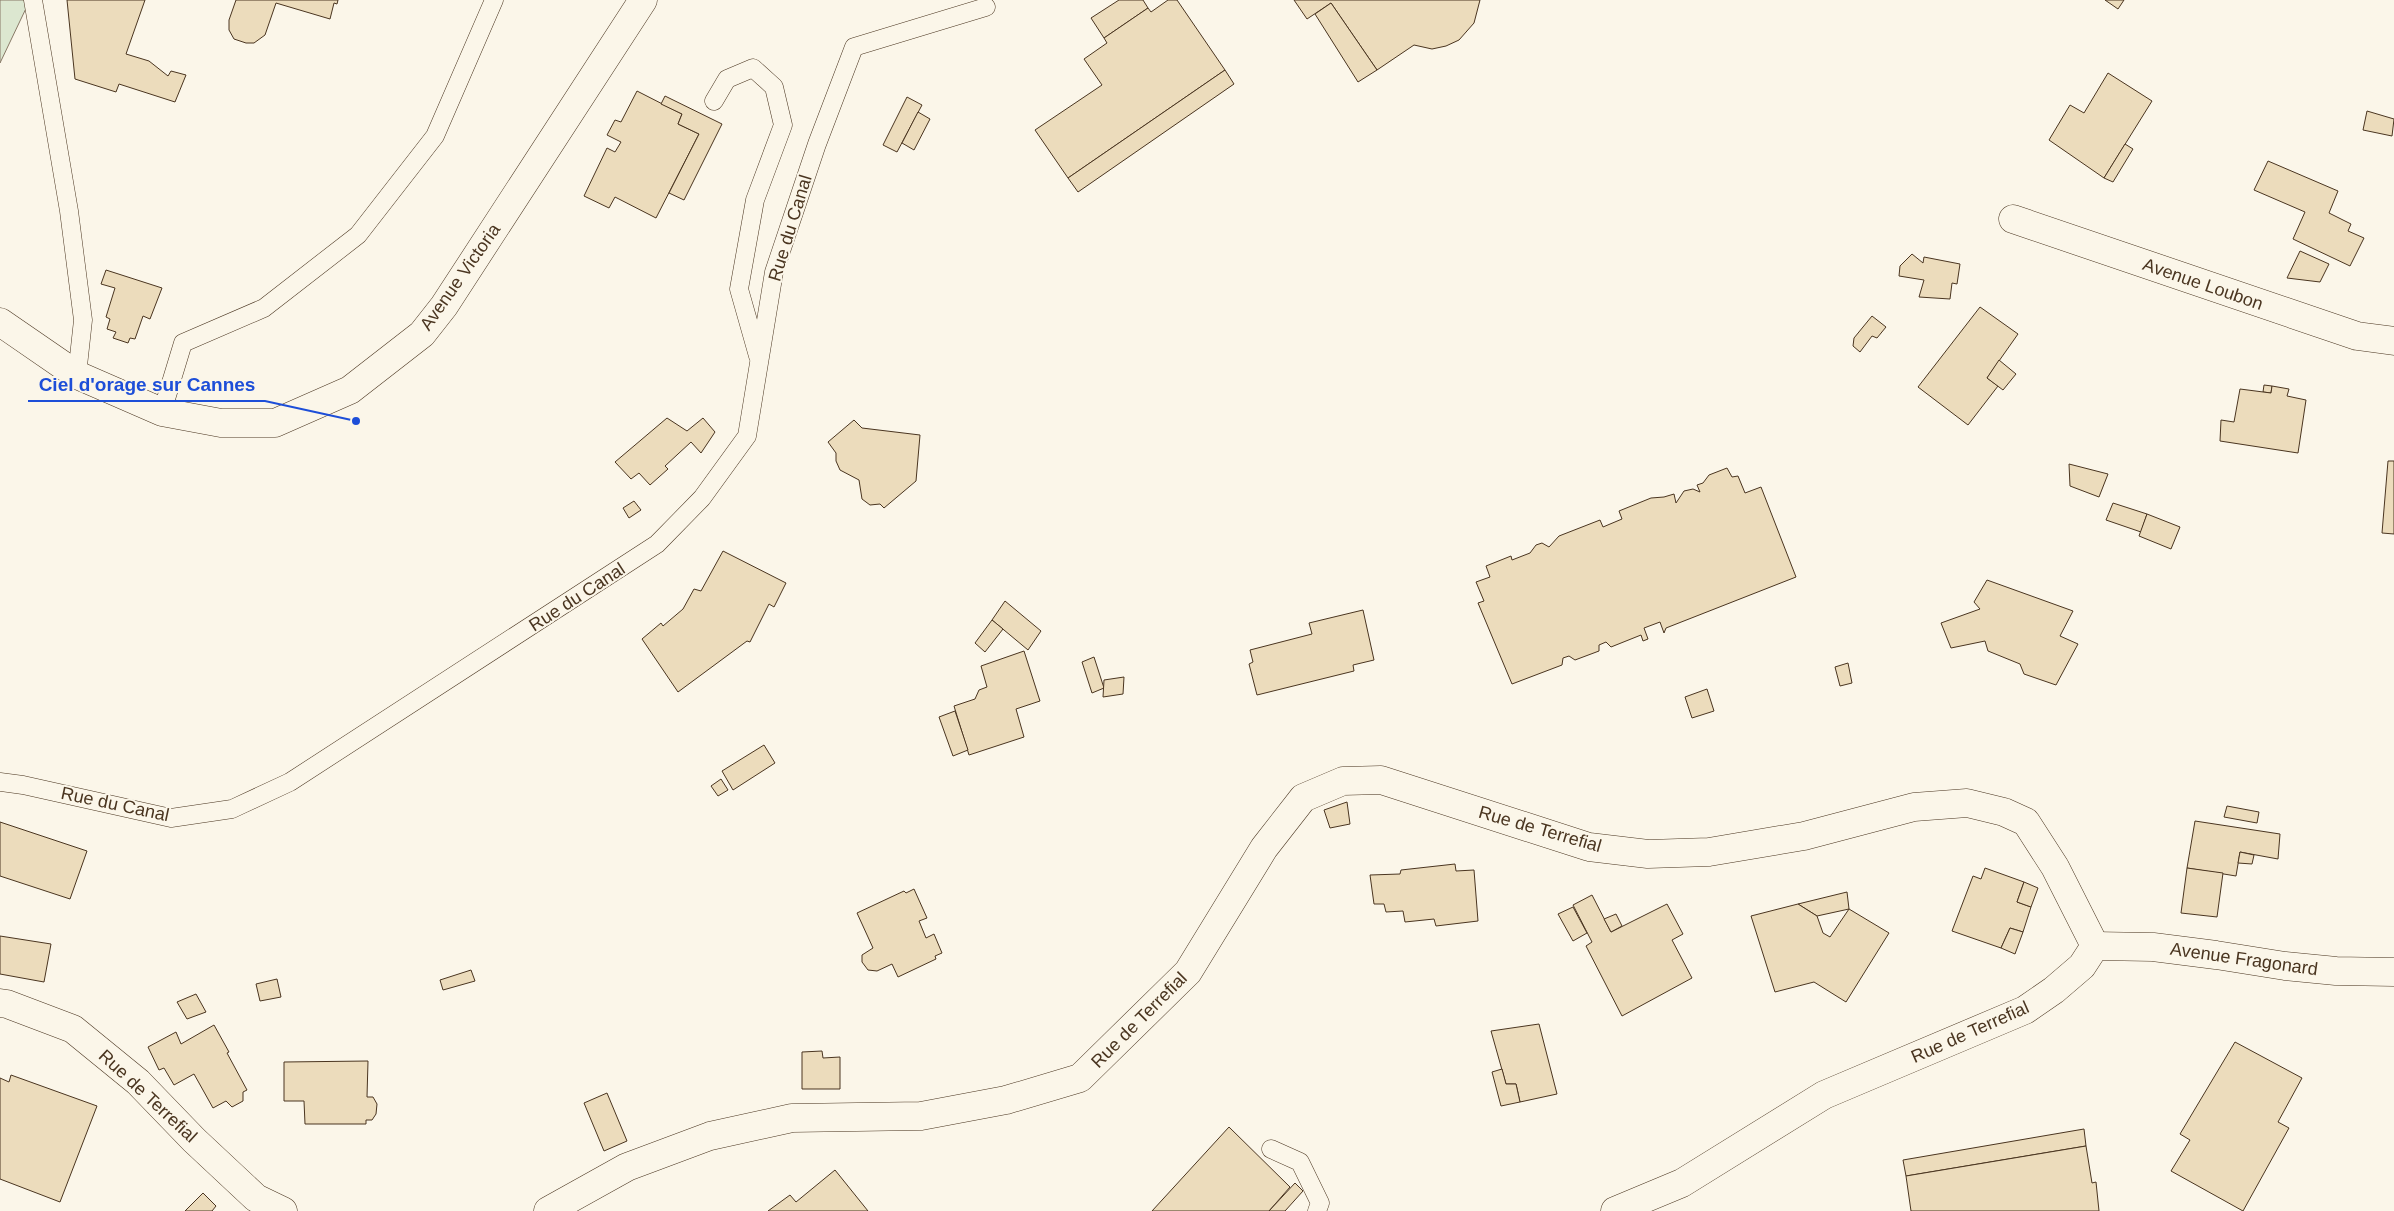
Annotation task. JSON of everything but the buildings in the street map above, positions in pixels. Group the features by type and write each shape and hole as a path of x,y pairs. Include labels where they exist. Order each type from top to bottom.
{"street":[{"name":"Avenue Victoria","path":"0,322 78,375 162,412 221,423 275,424 350,390 422,334 444,306 643,0"},
{"name":"Avenue Loubon","path":"2014,219 2357,336 2394,341"},
{"name":"Rue de Terrefial","path":"548,1211 627,1168 710,1136 792,1118 921,1116 1006,1100 1080,1078 1188,972 1264,848 1303,798 1344,781 1381,780 1589,847 1648,854 1709,852 1804,836 1914,807 1967,803 2004,812 2026,822 2055,868 2095,946 2082,966 2054,990 2025,1010 1824,1095 1682,1183 1615,1211"},
{"name":"Avenue Fragonard","path":"2095,946 2153,947 2285,966 2336,971 2394,972"},
{"name":"Rue de Terrefial","path":"0,1003 73,1029 138,1082 194,1140 256,1198 283,1211"}],"lane":[{"path":"34,0 69,211 83,320 78,375"},
{"path":"162,412 183,344 264,308 358,235 435,136 494,0"},
{"name":"Rue du Canal","path":"0,782 23,784 171,818 232,809 290,782 657,544 702,498 747,436 774,272 817,144 854,46 986,7"},
{"path":"714,101 727,78 753,68 774,87 783,124 755,200 739,289 759,362"},
{"path":"1271,1149 1300,1162 1320,1203 1318,1211"}],"green space":[{"path":"0,0 30,0 0,63"}],"place":[{"name":"Ciel d'orage sur Cannes","path":"356,421"}]}
